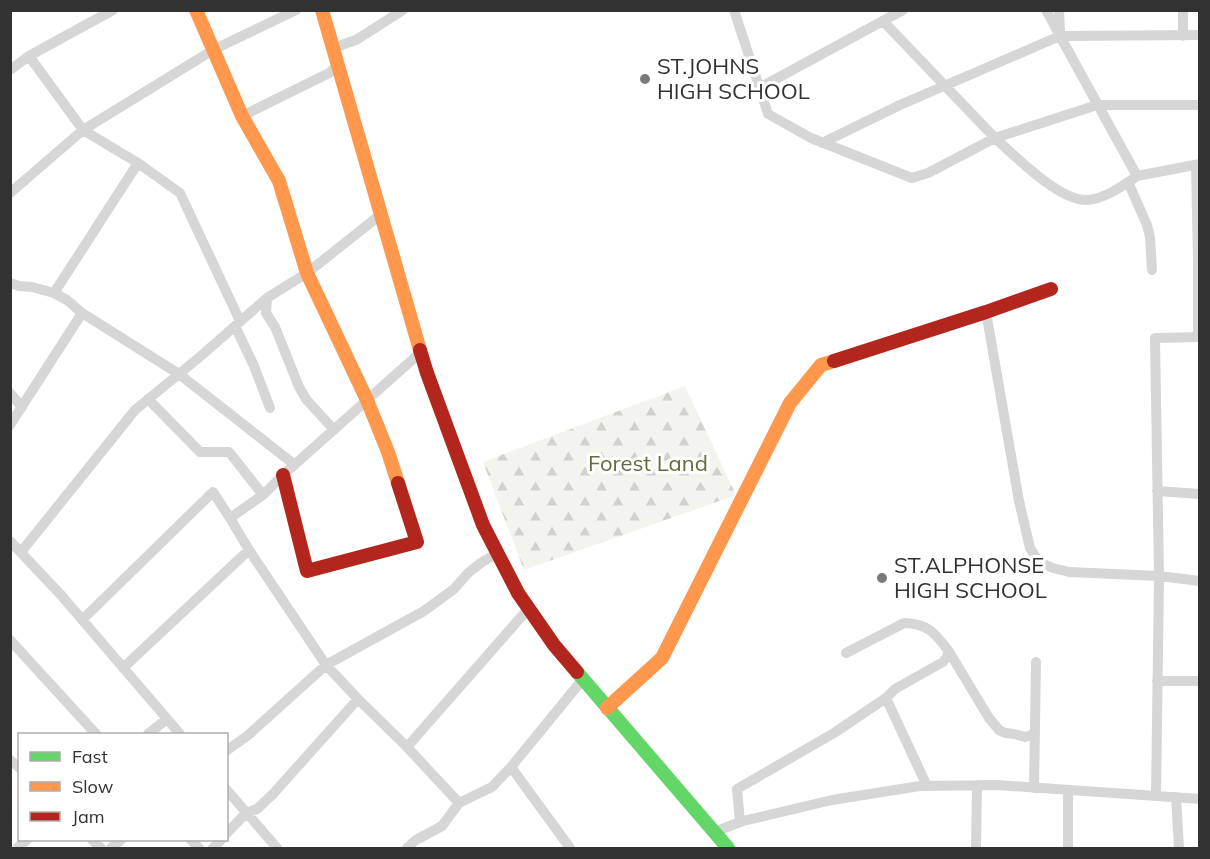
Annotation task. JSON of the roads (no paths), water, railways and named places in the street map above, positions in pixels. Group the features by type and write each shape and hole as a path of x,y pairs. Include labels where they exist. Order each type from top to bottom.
{"street":[{"path":"10,70 29,56 113,10"},
{"path":"196,10 242,116 279,181 307,273 367,400 388,452 417,542 307,571 283,475"},
{"path":"10,193 83,130 213,50 296,10"},
{"path":"322,10 427,373 483,525 518,592 554,645 728,849"},
{"path":"333,48 356,40 403,10"},
{"path":"734,10 768,114 822,143 912,178 928,173 995,138 1097,105 1200,105"},
{"path":"761,87 903,10"},
{"path":"1046,10 1097,105 1132,179 1150,237 1152,270"},
{"path":"1059,10 1060,36"},
{"path":"1183,36 1184,10"},
{"path":"884,21 995,138 1030,170 1064,194 1084,200 1096,198 1116,190 1132,179 1198,165 1199,337 1155,338 1159,576 1156,796"},
{"path":"822,143 900,105 1060,36 1200,35"},
{"path":"29,56 83,130 138,163 180,193 238,323 270,408"},
{"path":"242,116 329,73 338,65"},
{"path":"54,293 138,163"},
{"path":"21,552 135,410 267,298 307,273 380,215"},
{"path":"10,283 54,293 67,300 82,313 179,374 295,465"},
{"path":"607,708 662,658 790,403 821,365 1051,289"},
{"path":"267,298 266,313 275,327 299,387 306,399 334,430"},
{"path":"986,312 1019,501 1030,548 1039,562 1069,572 1159,576 1200,581"},
{"path":"10,425 82,313"},
{"path":"230,518 263,495 421,352"},
{"path":"10,393 22,407"},
{"path":"148,399 200,452 229,452 263,495"},
{"path":"1157,491 1200,494"},
{"path":"82,620 213,492 326,665 459,803"},
{"path":"10,541 82,620 178,733"},
{"path":"123,668 249,550"},
{"path":"228,750 247,736 326,665 424,611 454,589 482,562 498,553"},
{"path":"407,747 529,608"},
{"path":"846,653 904,623 925,626 935,633 948,650 989,718 999,730 1024,737 1032,735 1035,731"},
{"path":"10,640 94,733"},
{"path":"740,822 737,789 834,733 886,699 895,689 943,662 948,650"},
{"path":"1034,788 1036,662"},
{"path":"407,849 416,840 442,826 459,803 492,787 512,767 584,680"},
{"path":"1157,681 1200,681"},
{"path":"228,832 246,813 257,809 273,794 358,699"},
{"path":"886,699 927,786"},
{"path":"150,733 167,719"},
{"path":"512,767 570,849"},
{"path":"976,849 977,785"},
{"path":"714,832 740,822 832,800 927,786 997,785 1200,799"},
{"path":"1068,790 1068,849"},
{"path":"228,791 272,847"},
{"path":"1176,797 1179,849"}],"place":[{"name":"ST.JOHNS HIGH SCHOOL","path":"645,79"},
{"name":"ST.ALPHONSE HIGH SCHOOL","path":"882,578"}],"park label":[{"name":"Forest Land","path":"648,463"}]}
